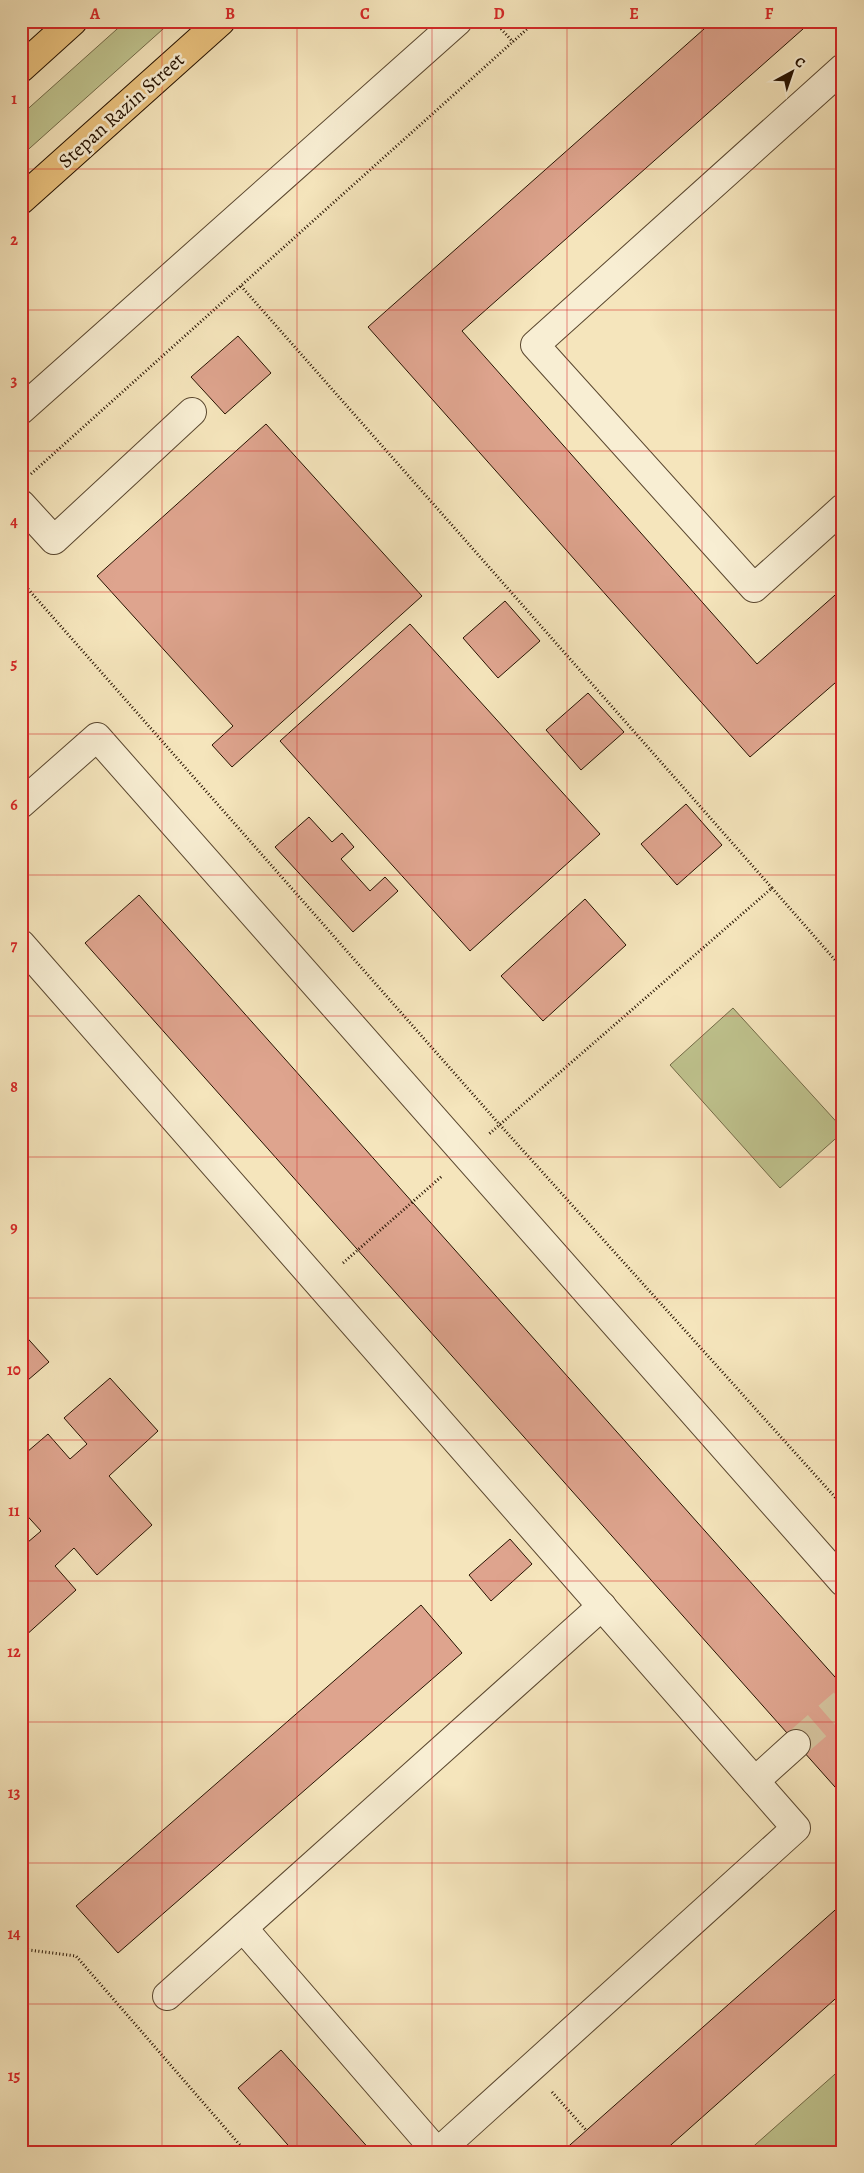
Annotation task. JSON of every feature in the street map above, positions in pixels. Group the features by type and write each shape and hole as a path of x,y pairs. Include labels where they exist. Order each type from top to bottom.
{"main road":[{"path":"21,68 73,21"},
{"name":"Stepan Razin Street","path":"21,200 221,21"}],"street":[{"path":"21,410 458,21"},
{"path":"843,68 535,346 754,588 843,508"},
{"path":"21,504 54,540 192,412"},
{"path":"21,804 97,737 843,1582"},
{"path":"21,944 796,1828 438,2152 243,1928"},
{"path":"167,1996 602,1606"},
{"path":"755,1781 796,1744"}],"path":[{"path":"494,21 513,42"},
{"path":"29,476 536,21"},
{"path":"241,286 843,969"},
{"path":"21,581 500,1125 843,1506"},
{"path":"486,1138 772,888"},
{"path":"319,1284 449,1169"},
{"path":"21,1949 76,1956 246,2152"},
{"path":"546,2086 586,2130"}],"green space":[{"path":"126,21 172,21 21,156 21,115"},
{"path":"733,1008 843,1129 843,1132 780,1188 670,1065"},
{"path":"843,2067 843,2152 747,2152"}],"building":[{"path":"713,21 812,21 462,331 757,664 843,588 843,676 750,757 368,327"},
{"path":"238,336 271,373 225,414 191,377"},
{"path":"266,424 422,596 232,767 212,745 233,726 97,576"},
{"path":"505,601 540,641 498,678 463,638"},
{"path":"410,624 600,834 470,951 280,741"},
{"path":"588,693 624,732 581,770 546,730"},
{"path":"686,804 722,845 677,885 641,844"},
{"path":"309,817 332,842 342,833 354,847 341,859 370,891 385,877 398,891 353,932 275,847"},
{"path":"139,895 843,1686 843,1796 85,943"},
{"path":"585,899 626,945 543,1021 501,976"},
{"path":"21,1331 49,1362 21,1386"},
{"path":"110,1378 158,1431 109,1476 152,1525 97,1575 74,1548 55,1566 76,1590 24,1637 21,1634 21,1548 41,1531 21,1509 21,1446 27,1452 48,1434 70,1459 87,1444 64,1418"},
{"path":"510,1539 532,1564 491,1601 469,1575"},
{"path":"421,1605 462,1653 118,1953 76,1906"},
{"path":"843,1903 843,1992 663,2152 562,2152"},
{"path":"281,2050 372,2152 294,2152 238,2088"}],"tunnel":[{"path":"796,1744 843,1703"}]}
